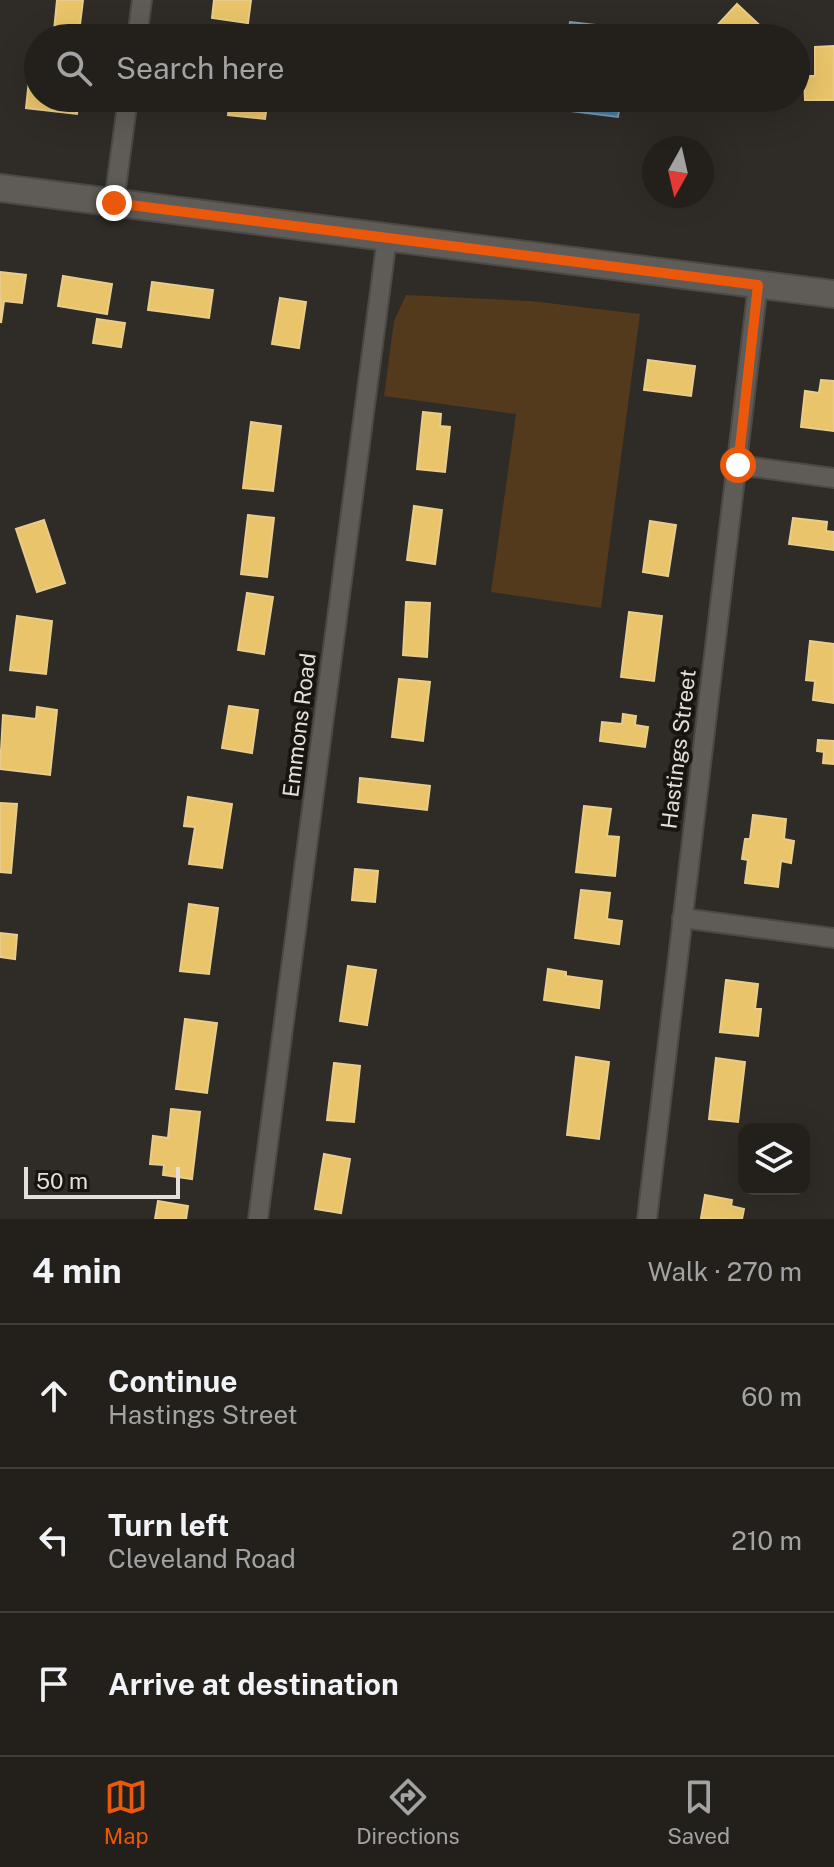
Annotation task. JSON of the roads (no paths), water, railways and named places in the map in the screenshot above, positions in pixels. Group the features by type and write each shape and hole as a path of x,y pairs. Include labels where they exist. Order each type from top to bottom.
{"main road":[{"path":"0,188 834,294"}],"street":[{"path":"139,24 142,0"},
{"path":"114,203 126,112"},
{"name":"Emmons Road","path":"258,1219 387,238"},
{"name":"Hastings Street","path":"647,1219 758,285"},
{"path":"738,465 834,478"},
{"path":"682,918 834,938"}]}
